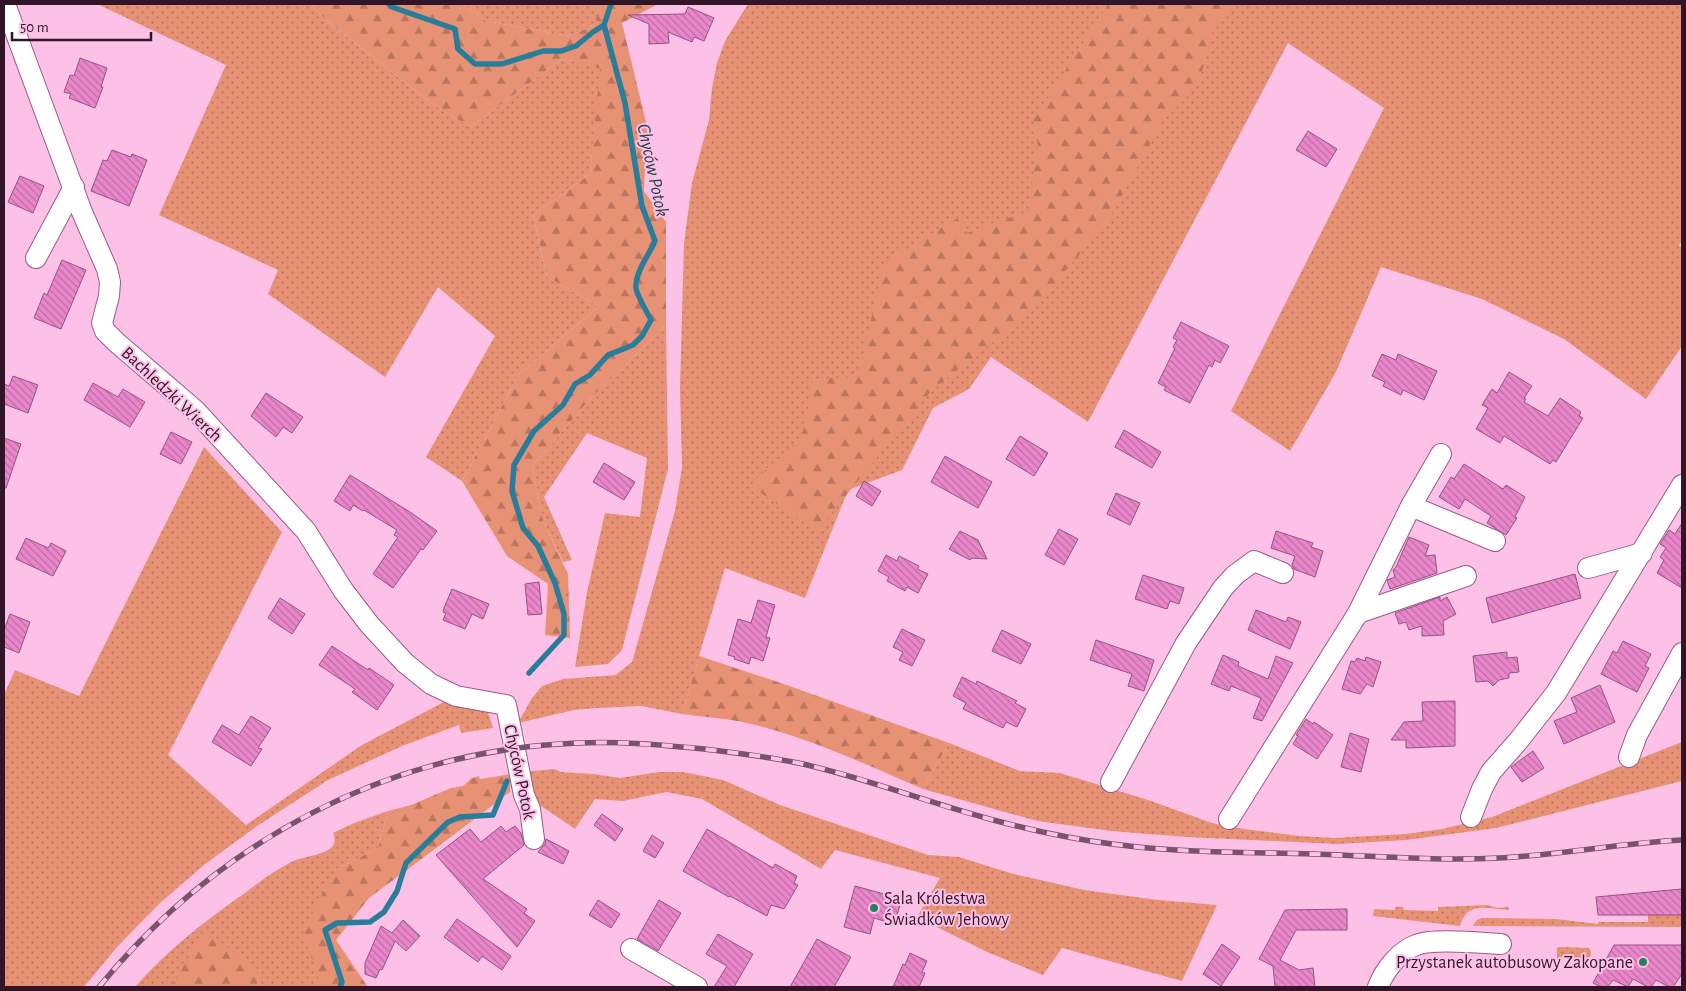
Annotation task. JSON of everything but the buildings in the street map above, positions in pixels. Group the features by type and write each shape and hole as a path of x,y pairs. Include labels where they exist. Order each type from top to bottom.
{"street":[{"name":"Bachledzki Wierch","path":"5,4 82,212 107,269 110,282 109,296 102,323 105,331 195,410 306,531 343,590 369,624 405,663 431,684 456,696 506,705"},
{"path":"36,258 74,187"},
{"path":"1229,819 1358,613 1410,506 1440,454"},
{"path":"1471,817 1491,772 1556,693 1682,485"},
{"path":"1410,506 1495,541"},
{"path":"1588,568 1642,553"},
{"path":"1111,782 1186,643 1224,588 1235,575 1254,561 1283,573"},
{"path":"1358,613 1466,576"},
{"path":"1629,757 1637,735 1682,653"},
{"name":"Chyców Potok","path":"506,705 524,795 530,809 534,839"},
{"path":"1378,987 1391,965 1402,953 1416,944 1433,942 1501,944"},
{"path":"632,949 698,987"}],"green space":[{"path":"97,4 311,4 326,20 431,103 470,127 562,59 601,67 590,174 533,215 547,277 599,306 519,374 462,481 426,457 495,336 438,287 385,377 268,294 278,270 159,215 226,65"},
{"path":"311,4 463,4 486,21 569,36 595,25 598,4 658,4 622,23 647,126 644,191 666,222 666,325 591,398 532,466 543,520 568,574 570,638 545,635 548,584 507,556 462,481 519,374 599,306 547,277 533,215 590,174 600,68 562,59 470,127 431,103 326,20"},
{"path":"463,4 598,4 595,25 569,36 486,21"},
{"path":"748,4 1682,4 1682,241 1679,245 1682,248 1682,346 1646,399 1564,339 1482,299 1381,267 1335,374 1290,451 1231,411 1384,108 1288,43 1088,422 991,357 969,389 933,408 902,470 848,490 805,598 725,568 682,714 641,706 598,708 574,710 518,723 532,698 542,686 563,679 616,675 632,662 675,511 682,467 680,388 684,243 692,183 709,120 717,63 725,41"},
{"path":"1108,4 1233,4 1215,25 1201,75 1165,117 1107,223 1025,317 932,390 817,531 749,485 802,437 813,379 858,377 884,263 961,216 967,233 1028,211 1038,145 1033,121"},
{"path":"666,325 668,469 622,650 608,664 575,667 587,592 605,513 640,517 647,458 587,433 544,497 572,560 563,562 543,520 532,466 591,398"},
{"path":"204,447 282,532 168,755 246,825 362,745 444,702 472,701 487,709 493,728 461,733 459,725 402,746 328,780 257,826 204,865 160,903 117,947 84,987 4,987 4,695 15,670 79,696"},
{"path":"699,656 949,743 923,789 835,751 790,735 728,719 682,714"},
{"path":"1682,742 1682,781 1496,828 1406,840 1338,844 1187,837 1111,831 1037,821 923,789 949,743 1020,771 1060,773 1229,827 1299,836 1334,838 1406,834 1442,829 1492,817"},
{"path":"554,769 561,772 620,778 659,772 683,772 723,780 780,805 928,855 959,857 1010,873 1084,890 1158,900 1217,905 1182,981 1062,948 1043,975 987,952 917,917 940,878 835,850 821,869 702,799 666,792 623,801 595,799 575,829 528,797 524,772"},
{"path":"511,774 510,792 369,898 336,940 368,987 321,987 303,931 335,870 378,848 388,811 411,805 451,788 463,786 472,778 479,776 480,779"},
{"path":"388,811 378,848 335,870 321,987 257,987 259,974 173,985 172,987 135,987 147,973 187,937 265,878 301,858 326,852 334,844 333,833"},
{"path":"1488,905 1497,908 1508,907 1509,910 1473,909 1463,918 1460,926 1373,916 1374,909 1395,910 1395,907 1403,907 1404,910 1438,911 1438,907"},
{"path":"1648,915 1682,915 1682,927 1473,925 1482,918 1556,919 1598,924 1598,922 1648,922"},
{"path":"204,928 259,974 257,987 172,987"},
{"path":"1557,948 1589,948 1591,952 1590,957 1587,959 1557,958"}],"waterway":[{"path":"389,4 392,7 455,29 458,49 475,64 502,64 543,51 561,51 576,46 604,25"},
{"name":"Chyców Potok","path":"529,673 564,635 564,614 555,583 538,546 523,528 512,491 514,465 534,431 563,405 575,384 590,375 608,355 633,345 642,336 651,320 638,295 636,282 655,241 642,206 625,103 604,25 611,4"},
{"name":"Chyców Potok","path":"340,987 342,982 325,930 337,923 370,922 384,912 397,891 406,863 448,822 460,817 493,815 507,781"}],"railway":[{"path":"99,987 146,935 198,888 253,847 312,813 375,785 440,764 508,750 578,743 657,745 766,757 828,770 1026,828 1097,842 1137,847 1212,852 1475,859 1682,840"}],"place":[{"name":"Sala Królestwa Świadków Jehowy","path":"874,908"},
{"name":"Przystanek autobusowy Zakopane","path":"1643,962"}]}
